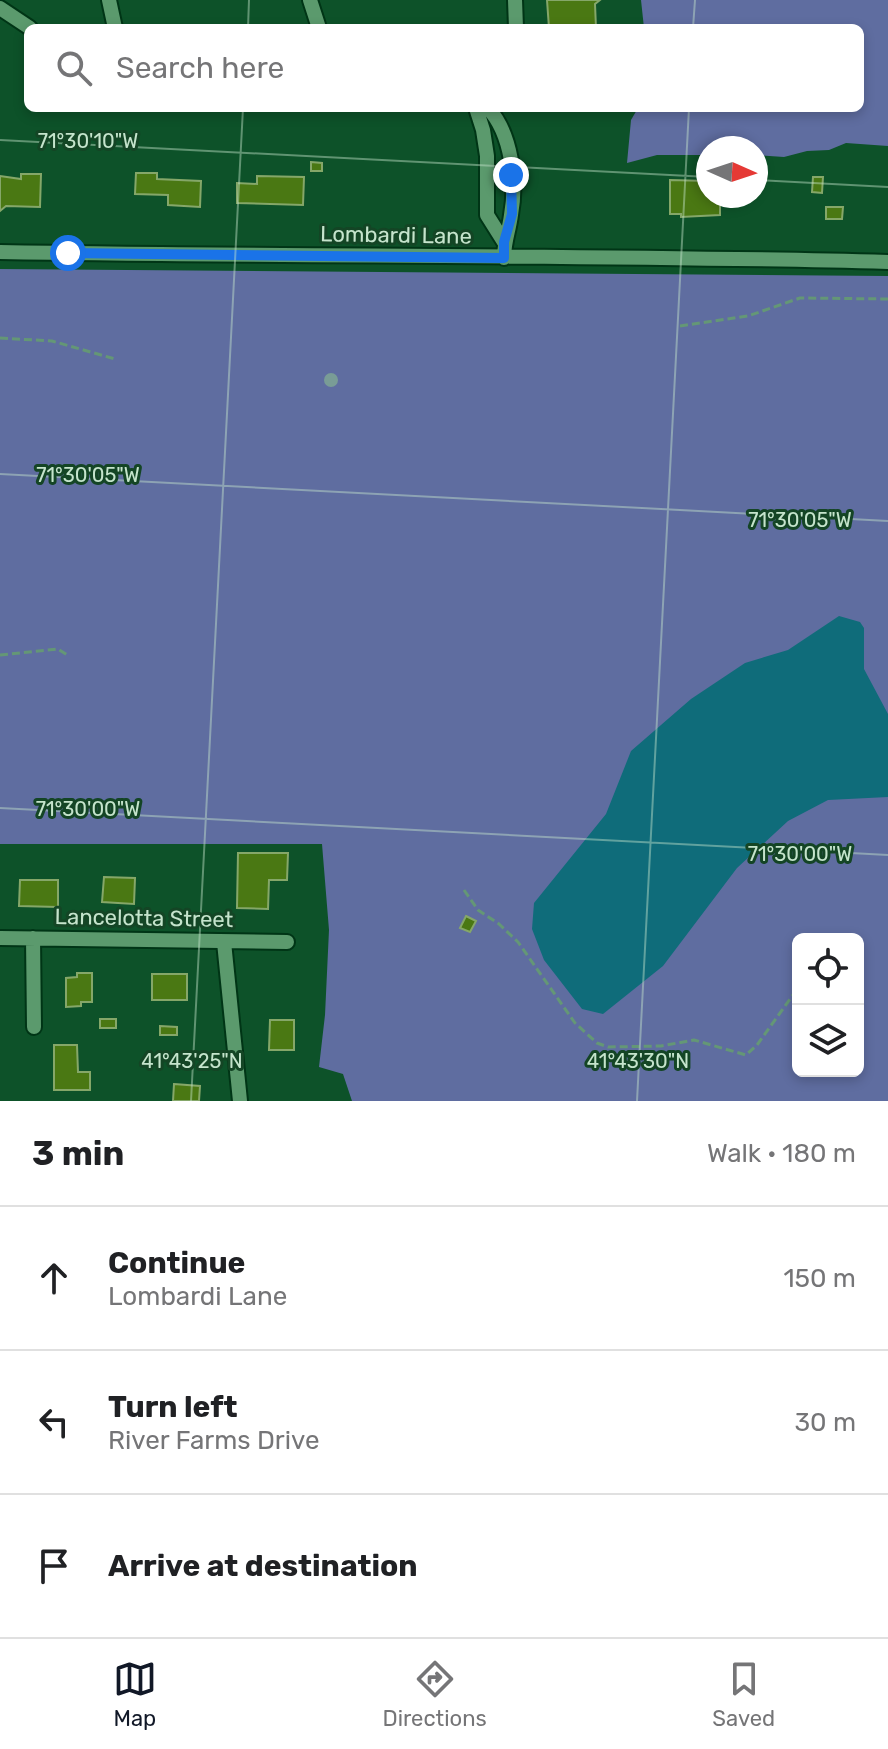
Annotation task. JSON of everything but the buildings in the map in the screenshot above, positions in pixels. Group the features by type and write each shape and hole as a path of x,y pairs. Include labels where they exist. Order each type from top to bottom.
{"street":[{"path":"109,0 114,24"},
{"path":"515,0 516,24"},
{"path":"316,2 319,24"},
{"path":"0,8 24,24"},
{"path":"477,112 487,156 487,215 504,242"},
{"path":"491,112 499,123 511,161 512,214 504,242 504,258"},
{"name":"Lombardi Lane","path":"0,252 504,258 675,256 888,262"},
{"name":"Lancelotta Street","path":"0,938 287,942"},
{"path":"33,938 34,1027"},
{"path":"224,942 240,1101"}],"path":[{"path":"680,326 748,316 800,298 888,299"},
{"path":"0,338 52,341 115,359"},
{"path":"0,655 58,649 69,656"},
{"path":"464,890 478,910 518,942 575,1023 604,1046 661,1046 694,1040 746,1055 757,1045 792,996"}],"shaded area":[{"path":"641,0 888,0 888,146 846,143 829,150 784,157 768,156 768,136 696,136 696,155 657,155 627,163 631,120 636,112 864,112 864,24 644,24"},
{"path":"0,269 888,276 888,1101 352,1101 343,1074 319,1067 329,930 322,844 0,844"},
{"path":"839,616 860,622 864,628 864,669 888,714 888,797 828,800 788,821 737,868 663,966 603,1014 582,1009 544,960 532,929 534,903 606,814 631,751 691,699 745,663 788,650"}],"route":[{"path":"68,253 504,258 504,242 512,214 511,175"}]}
